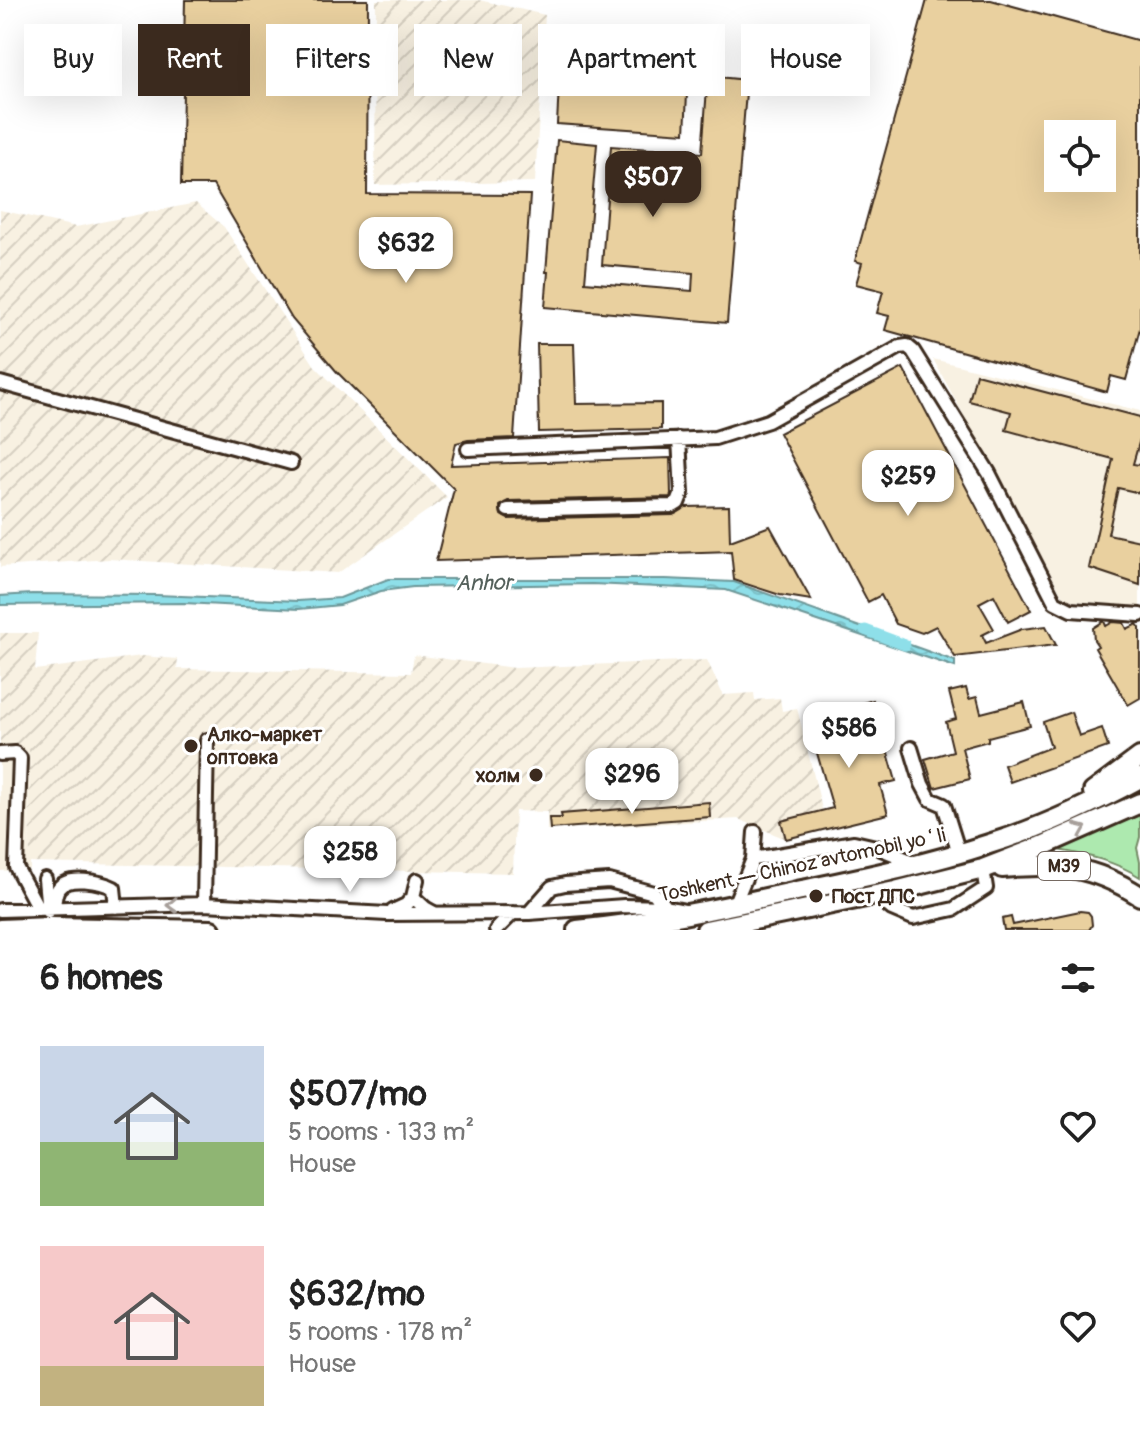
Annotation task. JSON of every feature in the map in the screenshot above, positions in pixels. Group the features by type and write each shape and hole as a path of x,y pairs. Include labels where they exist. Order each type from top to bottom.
{"highway":[{"name":"M39","path":"1033,829 1110,781 1140,757"},
{"path":"1033,829 1140,778"},
{"path":"983,869 1140,803"},
{"name":"Toshkent — Chinoz avtomobil yoʻli","path":"577,930 696,914 744,922 1033,829"},
{"name":"M39","path":"983,869 1037,865 1066,867 1104,877 1140,896"},
{"name":"Toshkent — Chinoz avtomobil yoʻli","path":"706,930 934,883 983,869"},
{"name":"M39","path":"0,929 47,913 211,930"}],"street":[{"path":"468,449 715,438 768,421 900,347 907,346 989,473 1055,602 1071,610 1140,615"},
{"path":"0,383 291,463"},
{"path":"508,510 673,506 678,503 682,493 679,439"},
{"path":"204,904 207,740"},
{"path":"911,748 930,799 944,805 959,853"},
{"path":"0,754 15,753 20,758 16,867 47,913"},
{"path":"744,922 755,832"},
{"path":"753,859 854,842 876,847 918,864"},
{"path":"875,895 892,909 913,918 954,909 986,888 983,869"},
{"path":"45,879 47,913"},
{"path":"47,913 64,883 82,880 114,888 116,907"},
{"path":"387,914 406,905 413,897 417,880"},
{"path":"529,913 552,887 609,881 654,893 666,907"},
{"path":"413,897 434,913"},
{"name":"M39","path":"0,910 47,913 204,904 387,914 529,913 624,906 666,907 696,914"},
{"path":"496,930 513,913"}],"shaded area":[{"path":"376,0 479,0 545,15 544,24 538,24 540,96 535,182 375,185 375,96 398,96 398,24 376,24"},
{"path":"196,203 224,227 315,366 447,497 338,573 109,559 0,567 0,210 76,227"},
{"path":"933,359 1140,411 1140,607 1065,600"},
{"path":"0,633 38,633 35,670 142,656 178,659 177,669 411,673 414,655 515,668 707,660 723,695 754,693 755,700 780,698 782,711 797,708 827,829 786,839 738,819 547,830 547,812 515,811 513,873 30,863 29,746 0,746"},
{"path":"0,746 29,746 30,869 0,871"}],"green space":[{"path":"1140,814 1137,848 1140,877 1100,859 1058,850"}],"water":[{"path":"388,579 666,579 734,582 955,661 955,667 726,590 592,584 413,587 381,591 340,605 299,609 184,603 0,605 0,596 32,594 298,601 340,598"}],"building":[{"path":"185,0 368,0 368,24 266,24 266,96 368,96 367,194 530,195 514,438 456,443 451,465 670,458 671,495 508,501 500,506 501,515 508,519 673,515 686,507 729,506 730,541 770,526 811,600 780,595 734,580 731,551 436,561 454,489 337,372 292,319 213,185 181,185 183,96 250,96 250,24 184,24"},
{"path":"927,0 991,0 1140,41 1140,328 1126,380 1111,376 1107,392 885,330 889,316 877,313 883,291 856,284 862,263 855,261"},
{"path":"725,78 741,79 741,96 746,96 727,323 545,307 557,140 597,144 585,282 692,291 693,273 602,265 611,146 702,153 706,96 725,96"},
{"path":"558,96 687,96 685,133 557,124"},
{"path":"537,344 574,344 576,404 661,403 661,429 539,432"},
{"path":"903,368 1031,610 1008,622 994,595 979,603 994,629 982,635 986,643 1022,629 1046,626 1056,645 955,657 936,626 922,633 896,624 881,595 868,602 779,433"},
{"path":"976,374 1140,417 1140,439 1133,464 1140,465 1140,493 1118,488 1108,534 1140,541 1140,585 1089,568 1113,459 1006,430 1011,412 969,401"},
{"path":"1104,621 1106,626 1113,622 1124,623 1127,629 1137,624 1140,628 1140,698 1128,705 1095,648 1098,646 1093,628"},
{"path":"966,688 969,699 977,697 981,713 1024,702 1030,726 988,737 988,741 962,748 970,779 934,788 925,759 953,751 946,722 956,719 949,692"},
{"path":"873,700 896,781 880,785 888,814 786,839 781,821 833,808 810,729 831,723 828,713"},
{"path":"1071,712 1079,736 1102,728 1108,747 1010,782 1004,765 1051,747 1043,722"},
{"path":"709,802 710,817 550,829 549,818 562,818 561,814"},
{"path":"1088,912 1091,916 1089,930 1004,930 1002,919 1011,917 1013,925"}],"waterway":[{"name":"Anhor","path":"865,630 905,645"}],"place":[{"name":"Алко-маркет оптовка","path":"191,746"},
{"name":"холм","path":"536,775"},
{"name":"Пост ДПС","path":"816,896"}]}
